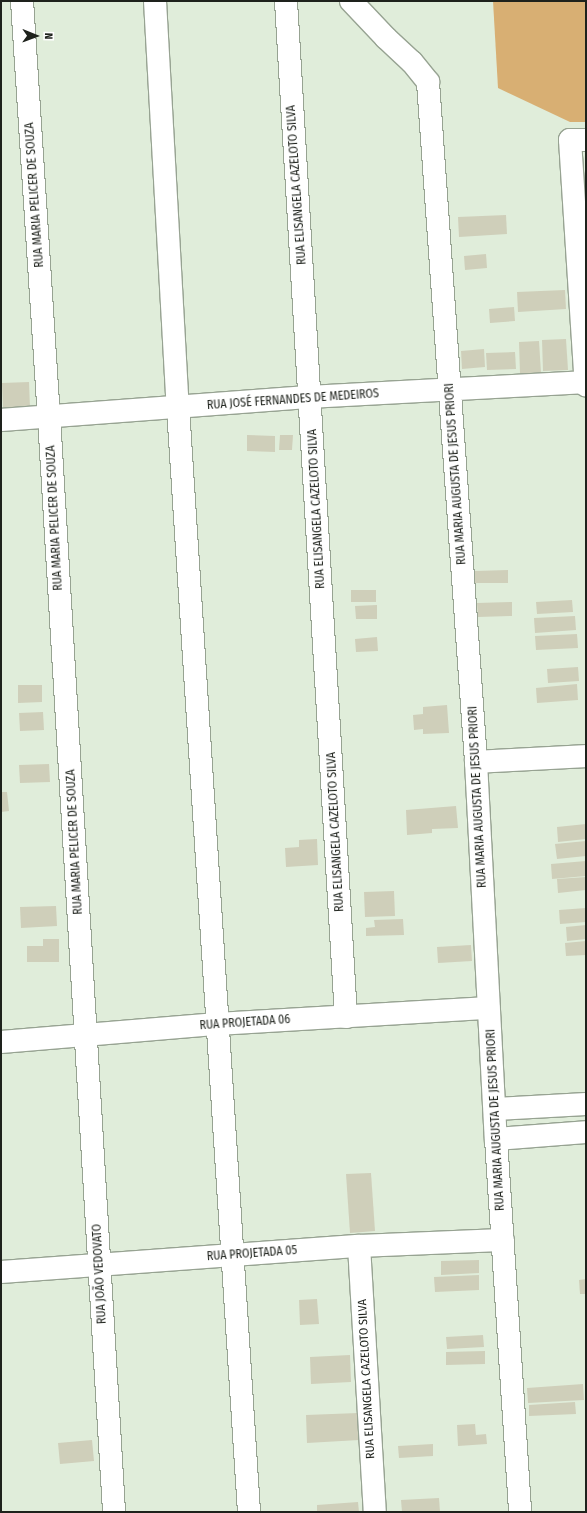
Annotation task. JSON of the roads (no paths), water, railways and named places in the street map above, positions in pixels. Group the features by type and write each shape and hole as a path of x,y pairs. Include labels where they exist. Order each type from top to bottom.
{"street":[{"name":"RUA MARIA PELICER DE SOUZA","path":"22,1 49,417 86,1036"},
{"path":"155,1 178,408 249,1512"},
{"name":"RUA ELISANGELA CAZELOTO SILVA","path":"286,1 346,1017"},
{"name":"RUA MARIA AUGUSTA DE JESUS PRIORI","path":"351,1 386,38 412,62 428,82 476,762 496,1109 496,1139 520,1512"},
{"path":"578,140 586,383"},
{"name":"RUA JOSÉ FERNANDES DE MEDEIROS","path":"1,420 310,397 586,383"},
{"path":"476,762 586,756"},
{"name":"RUA PROJETADA 06","path":"1,1042 217,1024 489,1008"},
{"name":"RUA JOÃO VEDOVATO","path":"86,1036 114,1512"},
{"path":"496,1109 586,1104"},
{"path":"496,1139 586,1132"},
{"name":"RUA PROJETADA 05","path":"1,1272 360,1246 503,1240"},
{"name":"RUA ELISANGELA CAZELOTO SILVA","path":"360,1246 375,1512"}]}
